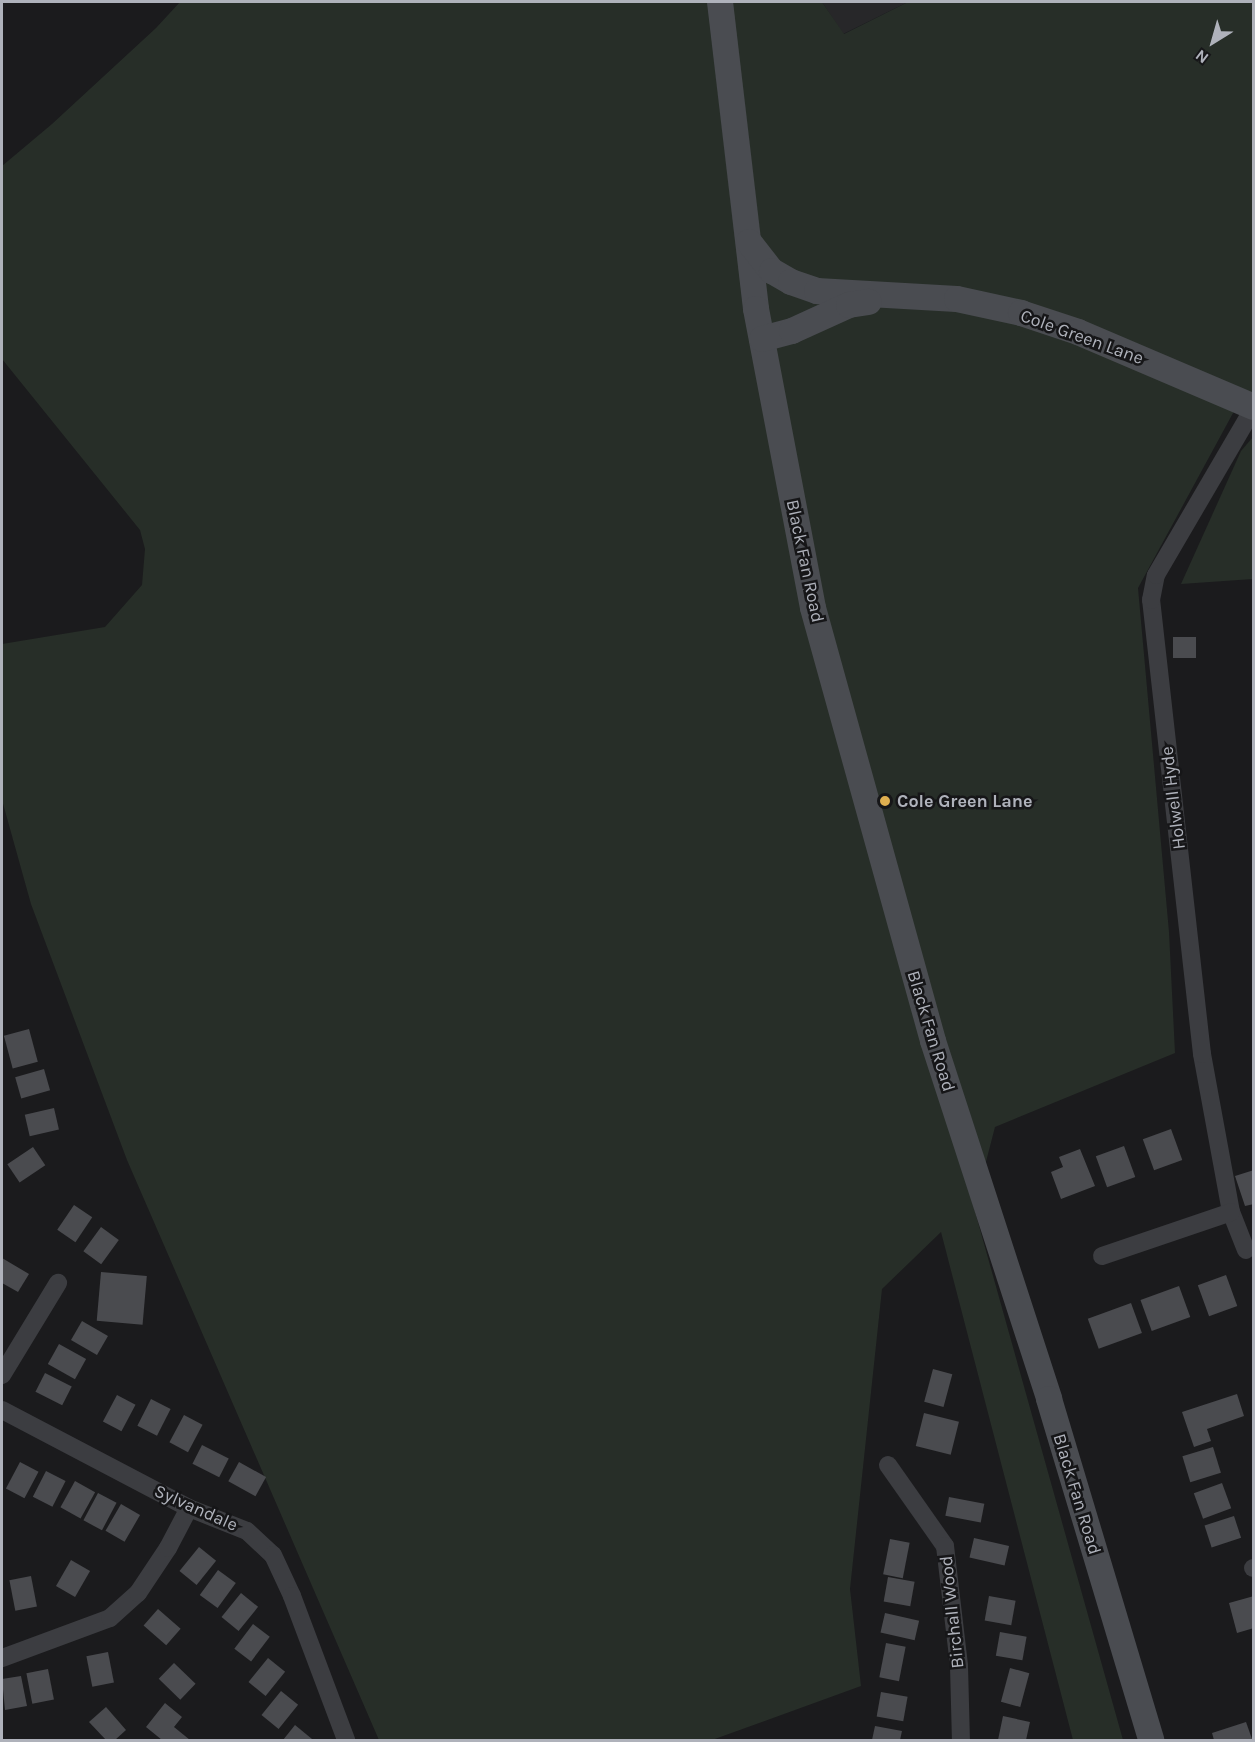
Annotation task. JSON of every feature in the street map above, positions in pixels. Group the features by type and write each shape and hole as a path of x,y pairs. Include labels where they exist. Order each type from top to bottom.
{"main road":[{"path":"720,2 748,242"},
{"name":"Cole Green Lane","path":"748,242 772,271 791,282 817,291 957,299 1021,313 1088,336 1254,407"},
{"name":"Black Fan Road","path":"748,242 756,309 813,608 933,1041 1049,1399 1151,1740"},
{"name":"Cole Green Lane","path":"762,339 792,331 849,305 903,296"}],"street":[{"name":"Holwell Hyde","path":"1246,1250 1231,1212 1202,1054 1151,600 1156,575 1254,407"},
{"path":"1102,1256 1231,1212"},
{"path":"2,1375 58,1282"},
{"name":"Sylvandale","path":"2,1410 189,1508 247,1531 273,1555 292,1596 346,1740"},
{"name":"Birchall Wood","path":"888,1465 945,1546 958,1666 961,1740"},
{"path":"2,1658 110,1618 138,1593 168,1548 189,1508"}],"shaded area":[{"path":"180,2 822,2 844,34 908,2 1253,2 1253,395 1245,391 1138,588 1169,932 1175,1053 995,1127 974,1208 1123,1740 1073,1740 941,1232 882,1289 850,1589 861,1686 712,1740 379,1740 127,1160 31,904 2,800 2,644 105,627 142,585 145,549 140,530 2,359 2,166 52,124 156,28"},
{"path":"822,2 908,2 843,34"},
{"path":"1253,437 1253,579 1181,584 1241,451"}],"building":[{"path":"1173,637 1196,637 1196,658 1173,658"},
{"path":"29,1029 38,1062 13,1069 4,1036"},
{"path":"44,1069 50,1090 21,1098 15,1077"},
{"path":"54,1108 59,1129 30,1136 25,1115"},
{"path":"1171,1129 1182,1160 1154,1170 1143,1139"},
{"path":"1124,1146 1135,1177 1107,1187 1096,1156"},
{"path":"33,1147 45,1165 20,1183 7,1164"},
{"path":"1080,1149 1095,1186 1061,1199 1051,1172 1063,1167 1059,1157"},
{"path":"1254,1170 1254,1204 1245,1206 1235,1176"},
{"path":"74,1205 92,1217 75,1242 57,1230"},
{"path":"101,1227 119,1240 101,1264 83,1251"},
{"path":"2,1258 29,1274 18,1292 2,1283"},
{"path":"101,1272 147,1276 143,1325 97,1321"},
{"path":"1226,1275 1237,1306 1209,1316 1198,1285"},
{"path":"1179,1286 1190,1317 1152,1331 1140,1300"},
{"path":"1131,1303 1142,1333 1099,1349 1088,1319"},
{"path":"82,1321 108,1336 97,1355 71,1340"},
{"path":"59,1344 86,1359 75,1379 48,1364"},
{"path":"933,1369 952,1374 944,1407 924,1402"},
{"path":"45,1373 72,1387 62,1405 35,1392"},
{"path":"1237,1394 1244,1416 1207,1429 1211,1441 1194,1447 1182,1412"},
{"path":"117,1395 136,1405 121,1431 103,1421"},
{"path":"151,1399 171,1409 157,1436 137,1426"},
{"path":"924,1413 959,1422 951,1455 916,1446"},
{"path":"184,1415 203,1425 188,1452 169,1442"},
{"path":"202,1445 229,1459 219,1477 192,1464"},
{"path":"1213,1447 1221,1473 1190,1482 1182,1456"},
{"path":"20,1462 39,1472 24,1498 6,1488"},
{"path":"239,1462 266,1477 255,1496 228,1481"},
{"path":"46,1471 66,1481 52,1507 33,1497"},
{"path":"75,1481 95,1492 81,1518 60,1507"},
{"path":"1222,1483 1231,1508 1203,1519 1194,1493"},
{"path":"98,1493 117,1503 102,1530 83,1520"},
{"path":"949,1497 984,1504 981,1523 945,1516"},
{"path":"121,1504 140,1515 125,1542 106,1531"},
{"path":"1234,1516 1241,1538 1212,1547 1205,1526"},
{"path":"974,1538 1009,1546 1005,1566 970,1557"},
{"path":"890,1539 910,1543 903,1578 883,1574"},
{"path":"199,1547 216,1561 197,1585 179,1571"},
{"path":"71,1560 90,1571 75,1597 56,1586"},
{"path":"218,1570 236,1583 218,1608 200,1595"},
{"path":"31,1576 37,1606 15,1611 9,1580"},
{"path":"888,1577 915,1582 910,1606 884,1602"},
{"path":"241,1593 258,1607 239,1631 221,1617"},
{"path":"989,1596 1016,1601 1011,1625 985,1621"},
{"path":"1254,1596 1254,1628 1237,1633 1229,1603"},
{"path":"158,1609 181,1629 166,1645 144,1626"},
{"path":"885,1613 919,1621 915,1640 881,1632"},
{"path":"253,1624 270,1637 251,1661 234,1649"},
{"path":"1000,1632 1027,1637 1022,1660 996,1656"},
{"path":"886,1643 906,1647 899,1681 879,1677"},
{"path":"108,1652 114,1682 92,1687 86,1656"},
{"path":"268,1658 285,1672 266,1696 248,1682"},
{"path":"174,1663 196,1684 180,1700 159,1679"},
{"path":"1010,1668 1029,1673 1020,1707 1001,1702"},
{"path":"48,1669 54,1699 32,1704 26,1673"},
{"path":"21,1676 27,1706 5,1710 2,1679"},
{"path":"281,1691 298,1705 279,1729 261,1715"},
{"path":"881,1692 908,1697 903,1721 877,1717"},
{"path":"165,1703 182,1717 174,1727 190,1740 162,1740 146,1727"},
{"path":"106,1707 126,1730 115,1740 106,1740 89,1722"},
{"path":"1003,1716 1030,1722 1026,1740 998,1740"},
{"path":"1246,1722 1252,1739 1214,1740 1212,1733"},
{"path":"295,1725 312,1739 283,1740"},
{"path":"875,1726 902,1731 900,1740 872,1740"}],"place":[{"name":"Cole Green Lane","path":"885,801"}]}
